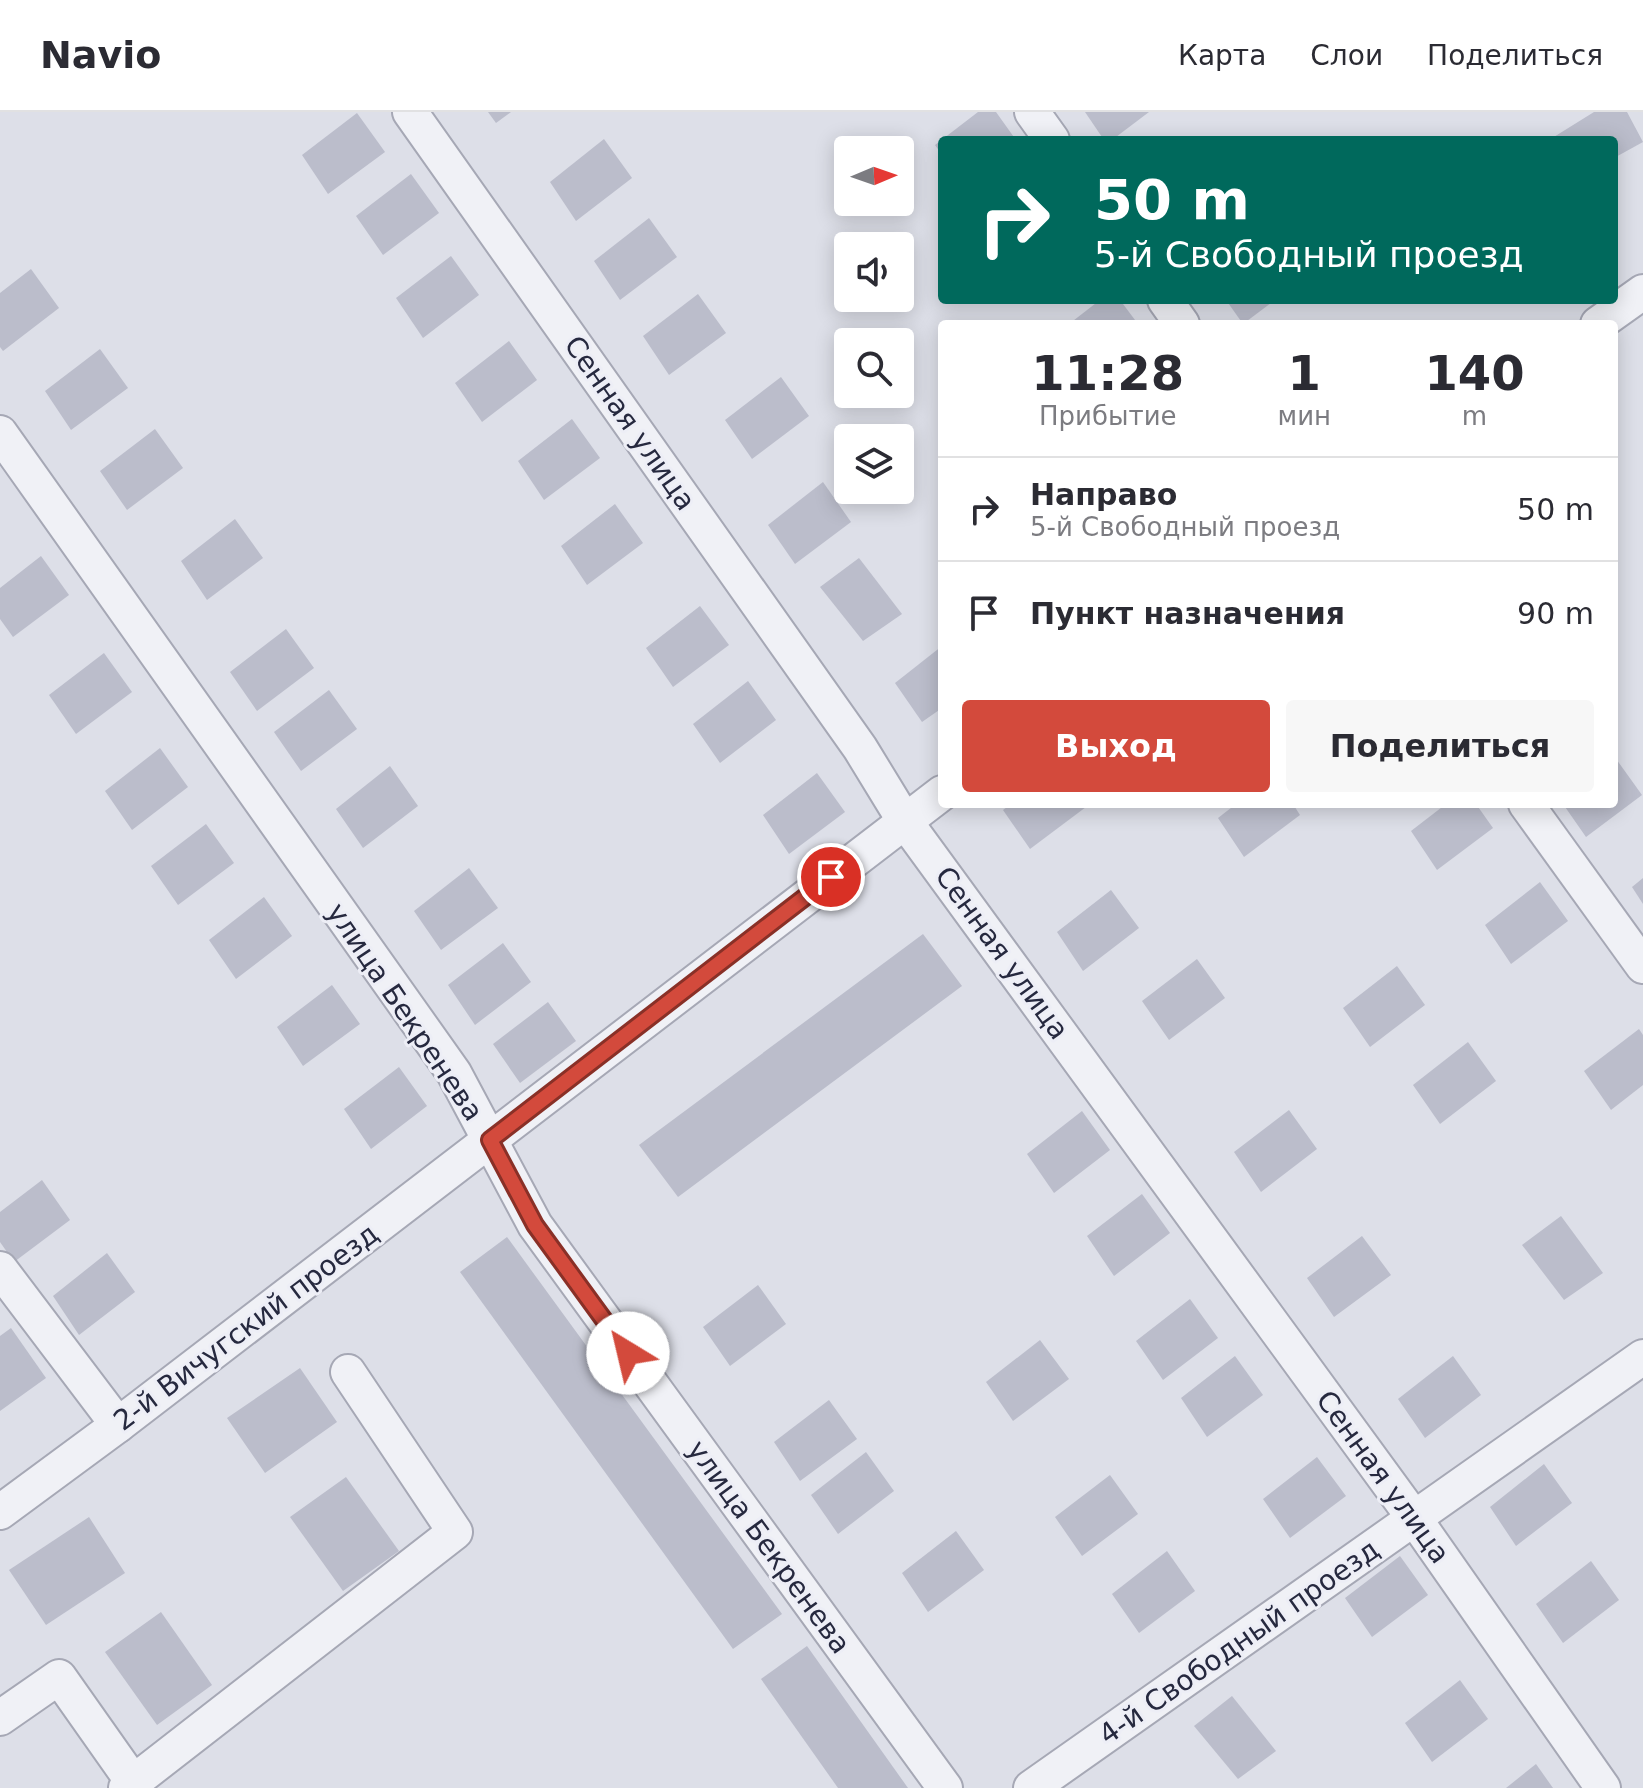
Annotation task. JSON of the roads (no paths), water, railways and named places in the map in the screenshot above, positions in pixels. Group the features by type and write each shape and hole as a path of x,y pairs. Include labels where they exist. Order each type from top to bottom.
{"street":[{"name":"Сенная улица","path":"410,112 860,748 904,820 1414,1518 1603,1788"},
{"path":"1032,112 1049,136"},
{"path":"1604,320 1643,292"},
{"name":"улица Бекренева","path":"0,433 454,1073 535,1225 945,1788"},
{"name":"2-й Вичугский проезд","path":"0,1512 118,1425 938,796"},
{"path":"1529,808 1643,966"},
{"path":"0,1269 118,1425"},
{"name":"4-й Свободный проезд","path":"1031,1788 1643,1357"},
{"path":"0,1718 59,1677 130,1785 455,1532 348,1372"}]}
